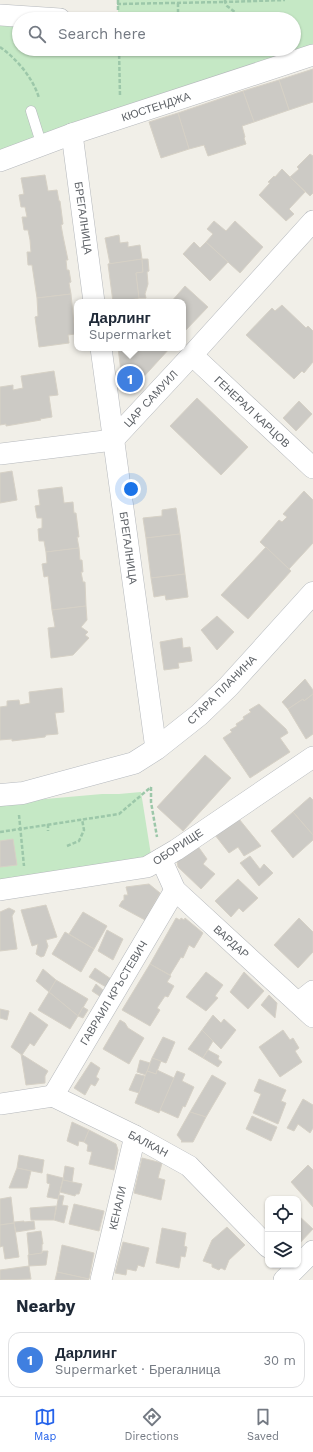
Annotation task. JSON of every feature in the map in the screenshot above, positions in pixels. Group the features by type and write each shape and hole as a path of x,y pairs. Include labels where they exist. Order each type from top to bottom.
{"main road":[{"name":"СТАРА ПЛАНИНА","path":"0,795 23,793 134,763 156,749 199,715 228,687 313,594"}],"street":[{"path":"0,15 12,16"},
{"name":"КЮСТЕНДЖА","path":"0,161 72,134 313,55"},
{"name":"БРЕГАЛНИЦА","path":"72,134 94,299"},
{"name":"ЦАР САМУИЛ","path":"113,440 313,221"},
{"name":"БРЕГАЛНИЦА","path":"100,351 156,749"},
{"name":"ГЕНЕРАЛ КАРЦОВ","path":"192,355 313,468"},
{"path":"0,454 113,440"},
{"name":"ОБОРИЩЕ","path":"0,890 147,867 313,756"},
{"name":"ВАРДАР","path":"161,859 175,890 308,1004"},
{"name":"ГАВРАИЛ КРЪСТЕВИЧ","path":"53,1096 175,890"},
{"path":"0,1104 53,1096"},
{"name":"БАЛКАН","path":"53,1096 135,1136 189,1166 265,1244"},
{"name":"КЕНАЛИ","path":"101,1280 135,1136"},
{"path":"291,1274 313,1251"}],"lane":[{"path":"31,111 42,146"}],"path":[{"path":"118,2 178,3 285,0"},
{"path":"224,1 227,6 235,12"},
{"path":"178,3 178,12"},
{"path":"0,47 9,53 26,73 37,92 39,100"},
{"path":"119,56 121,118"},
{"path":"0,832 119,814 151,787 151,802 161,859"},
{"path":"67,846 79,842 84,830 82,819"},
{"path":"48,824 48,831"},
{"path":"20,829 25,873"}],"green space":[{"path":"118,0 313,0 313,55 0,161 0,15 12,18 12,56 301,56 301,12 118,12"},
{"path":"141,792 151,855 116,866 0,882 0,803"}],"building":[{"path":"313,69 313,102 289,110 279,80"},
{"path":"279,80 289,110 254,122 243,91"},
{"path":"243,91 254,122 242,126 246,144 208,156 204,145 189,149 178,113"},
{"path":"178,113 189,149 161,158 149,122"},
{"path":"310,154 313,156 313,193 310,196 290,177 299,169 297,167"},
{"path":"282,169 305,192 289,209 294,214 286,221 259,195 270,183 268,182"},
{"path":"45,175 48,191 57,190 60,201 63,224 61,225 68,260 66,260 67,270 69,270 71,282 69,283 71,294 37,298 32,265 28,265 27,252 31,252 30,240 28,230 24,230 22,217 27,217 25,207 21,207 19,195 24,194 21,178"},
{"path":"214,221 226,231 235,221 263,247 240,273 206,242 213,234 207,229"},
{"path":"119,235 120,243 128,242 128,247 140,245 142,259 110,264 105,238"},
{"path":"194,242 200,248 206,242 228,262 210,281 183,254"},
{"path":"142,259 143,272 136,273 139,298 113,299 108,264"},
{"path":"142,259 148,259 149,271 147,272 148,284 145,294 146,298 139,298 136,273 143,272"},
{"path":"185,286 208,307 186,330 186,299 174,299"},
{"path":"71,294 74,334 68,335 69,343 39,347 35,317 38,316 37,298"},
{"path":"282,305 306,328 308,326 313,331 313,362 304,373 302,371 294,379 246,335 272,308 275,311"},
{"path":"118,351 167,351 138,383 137,382 134,385 124,382 122,379"},
{"path":"54,371 58,395 49,396 52,417 6,426 6,424 0,425 0,387 13,385 13,390 23,388 21,376"},
{"path":"197,398 248,447 221,475 170,426"},
{"path":"299,401 312,414 296,431 283,418"},
{"path":"12,471 17,500 0,503 0,473"},
{"path":"62,487 64,503 73,502 74,513 76,513 79,548 46,552 44,541 39,541 38,529 42,528 42,518 37,518 35,506 40,505 38,490"},
{"path":"304,491 313,500 313,543 289,569 260,542 279,520 282,522 287,517 283,514"},
{"path":"176,508 180,534 146,538 143,518 162,516 162,510"},
{"path":"180,534 185,574 151,578 146,538"},
{"path":"266,547 291,571 248,619 221,595"},
{"path":"79,548 83,572 81,572 83,582 85,582 86,606 52,610 48,576 44,577 42,564 47,563 46,552"},
{"path":"185,574 188,597 166,600 165,595 154,597 151,578"},
{"path":"86,606 87,620 81,627 88,632 85,635 89,638 73,655 51,658 48,628 55,627 52,610"},
{"path":"217,616 234,632 217,650 201,630"},
{"path":"182,638 183,648 190,647 192,661 178,663 179,668 164,670 160,642"},
{"path":"305,679 313,690 313,694 304,701 303,699 288,709 282,702"},
{"path":"62,688 64,712 55,713 58,734 12,741 12,739 0,740 0,707 7,706 7,701 19,700 20,705 30,703 29,692"},
{"path":"313,694 313,734 306,739 288,709 303,699 304,701"},
{"path":"259,704 286,729 288,733 280,738 290,752 250,778 223,738 232,732 230,730 244,719 243,717 251,712 249,710"},
{"path":"205,755 231,778 183,831 157,807"},
{"path":"310,797 313,800 313,835 293,812"},
{"path":"293,812 313,835 313,840 293,858 271,831"},
{"path":"239,819 261,846 244,856 238,847 229,853 215,835"},
{"path":"13,839 17,865 0,867 0,841"},
{"path":"197,845 207,859 203,864 215,874 201,889 178,867 177,860"},
{"path":"250,856 260,869 264,864 273,873 259,886 240,863"},
{"path":"238,879 258,898 243,912 239,908 231,917 215,901"},
{"path":"149,884 160,893 145,920 119,906 124,900 124,895 128,895 126,887"},
{"path":"46,905 57,937 46,940 48,946 44,956 41,957 36,954 38,944 32,946 21,910"},
{"path":"9,908 15,911 12,916 17,949 0,951 0,912"},
{"path":"83,912 107,926 94,949 69,934"},
{"path":"176,918 180,920 181,918 184,920 185,918 203,933 194,948 189,945 183,958 181,957 170,975 150,964"},
{"path":"299,918 313,932 313,952 298,968 274,945"},
{"path":"107,930 123,939 113,960 98,951"},
{"path":"65,932 94,949 81,972 52,954"},
{"path":"150,964 171,976 167,982 174,986 168,997 165,996 157,1008 160,1010 150,1026 122,1010"},
{"path":"95,968 111,979 106,987 89,977"},
{"path":"43,969 56,980 49,992 36,981"},
{"path":"206,972 223,985 215,996 218,998 206,1011 186,997"},
{"path":"244,972 264,991 248,1009 230,992"},
{"path":"56,980 88,999 78,1016 49,992"},
{"path":"96,984 104,991 101,997 92,991"},
{"path":"49,992 78,1016 70,1029 38,1010"},
{"path":"269,995 277,1003 275,1018 261,1005"},
{"path":"83,1007 88,1010 83,1018 78,1016"},
{"path":"0,1009 9,1011 7,1020 0,1018"},
{"path":"30,1012 48,1025 34,1046 30,1043 22,1055 11,1047"},
{"path":"213,1015 221,1023 224,1019 236,1030 221,1049 202,1030"},
{"path":"120,1020 125,1023 128,1028 144,1038 129,1064 103,1049"},
{"path":"202,1030 213,1041 203,1058 188,1049"},
{"path":"283,1030 290,1040 293,1038 299,1048 295,1051 302,1062 280,1077 259,1047"},
{"path":"163,1037 175,1042 166,1063 152,1058"},
{"path":"208,1050 219,1056 218,1059 222,1062 218,1067 203,1058"},
{"path":"21,1054 48,1071 45,1076 45,1083 26,1085"},
{"path":"152,1058 161,1061 156,1074 147,1071"},
{"path":"140,1060 150,1063 146,1075 137,1072"},
{"path":"91,1062 100,1068 96,1077 99,1079 95,1086 91,1084 85,1095 74,1088"},
{"path":"157,1070 174,1078 159,1113 135,1103 147,1071 156,1074"},
{"path":"177,1071 185,1074 182,1081 194,1087 178,1118 160,1110"},
{"path":"136,1074 145,1076 139,1093 129,1090"},
{"path":"212,1075 226,1083 206,1117 190,1112"},
{"path":"259,1079 286,1090 281,1101 286,1103 278,1124 253,1113 261,1094 254,1091"},
{"path":"303,1099 313,1105 313,1128 310,1133 298,1124 294,1131 287,1128"},
{"path":"190,1112 206,1117 193,1142 181,1142 182,1141 177,1135"},
{"path":"252,1116 277,1127 271,1141 246,1129"},
{"path":"72,1122 89,1130 84,1142 79,1141 78,1146 67,1141"},
{"path":"89,1130 116,1144 118,1150 114,1170 89,1164 92,1152 87,1151 88,1145 84,1142"},
{"path":"19,1155 44,1160 42,1173 17,1168"},
{"path":"142,1158 162,1163 158,1178 165,1180 161,1200 134,1193"},
{"path":"308,1165 313,1170 313,1207 291,1182"},
{"path":"65,1166 74,1168 72,1182 63,1180"},
{"path":"17,1168 31,1171 27,1188 9,1188"},
{"path":"47,1174 63,1178 58,1199 47,1197 50,1184 47,1183"},
{"path":"63,1180 82,1184 79,1194 76,1194 75,1196 60,1192"},
{"path":"59,1195 64,1196 62,1205 68,1206 64,1223 54,1220"},
{"path":"11,1197 14,1223 0,1225 0,1199"},
{"path":"74,1204 104,1211 99,1231 69,1224"},
{"path":"56,1206 54,1220 31,1220 30,1208"},
{"path":"301,1218 313,1229 301,1242"},
{"path":"34,1221 35,1229 16,1232 14,1222"},
{"path":"14,1223 19,1257 5,1259 3,1246 0,1247 0,1225"},
{"path":"227,1227 245,1245 229,1260 225,1270 221,1268 219,1270 212,1267 212,1264 203,1261 212,1240"},
{"path":"162,1228 186,1233 184,1246 187,1247 185,1257 181,1256 179,1268 156,1263"},
{"path":"41,1231 43,1244 42,1253 29,1255 27,1233"},
{"path":"123,1242 149,1248 144,1267 138,1265 136,1271 127,1269 126,1275 115,1273"},
{"path":"62,1245 94,1253 89,1279 57,1272"},
{"path":"43,1251 48,1251 46,1265 29,1266 28,1255 42,1253"},
{"path":"29,1266 31,1279 0,1280 0,1270"},
{"path":"57,1272 89,1279 55,1280"}],"place":[{"name":"Дарлинг","path":"130,379"}]}
